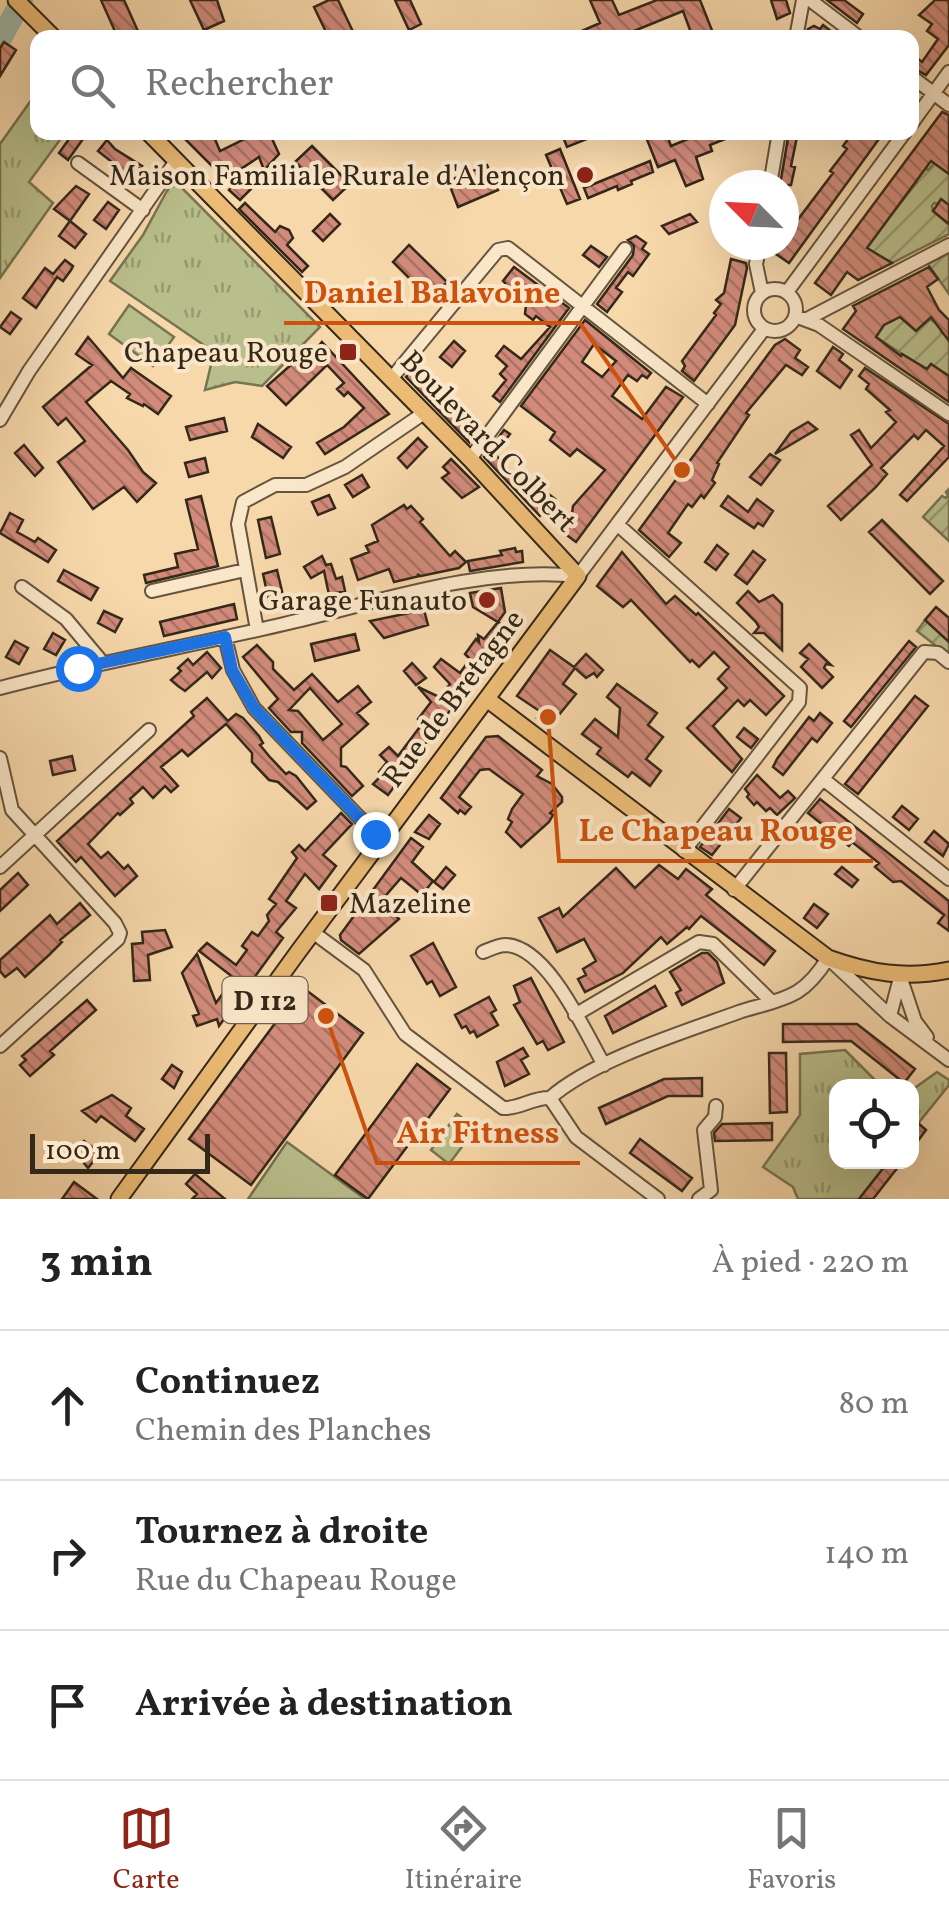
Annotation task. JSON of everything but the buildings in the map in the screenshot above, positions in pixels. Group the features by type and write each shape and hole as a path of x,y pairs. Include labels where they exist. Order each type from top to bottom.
{"main road":[{"path":"22,5 46,30"},
{"name":"Boulevard Colbert","path":"155,140 470,459 578,576"},
{"name":"Rue de Bretagne","path":"120,1199 578,576"},
{"path":"487,699 828,958 868,972 900,976 949,970"}],"street":[{"path":"798,30 806,0 849,30"},
{"path":"919,113 949,72"},
{"path":"919,81 949,105"},
{"path":"773,170 778,140"},
{"path":"787,292 899,140"},
{"path":"0,420 29,371 176,162"},
{"path":"78,163 143,210"},
{"path":"949,244 801,318 781,331 764,329 753,312 762,293 772,289 787,292 801,318 949,414"},
{"path":"391,380 498,250 508,248 708,404"},
{"path":"470,459 626,249"},
{"path":"757,260 762,293"},
{"name":"Rue de Bretagne","path":"578,576 764,329"},
{"path":"257,630 238,524 242,502 275,484 306,485 345,467 424,413"},
{"path":"617,524 800,688 799,702 684,851"},
{"path":"152,592 245,570"},
{"path":"0,688 469,581 535,572 578,576"},
{"path":"22,586 66,619 102,662"},
{"path":"225,637 232,670 254,708 381,840"},
{"path":"734,890 924,652 938,653 949,662"},
{"path":"0,867 149,730"},
{"path":"0,758 12,810 116,923 120,933 118,940 0,1046"},
{"path":"824,780 949,879"},
{"path":"314,933 364,970 404,1034 503,1108 550,1098 604,1065 803,988 828,958 890,1016 948,1059"},
{"path":"574,1015 699,942 713,944 771,1002"},
{"path":"483,952 502,944 518,947 535,957 549,972 604,1065"},
{"path":"890,1016 900,976"},
{"path":"900,976 915,1020 948,1059"},
{"path":"550,1098 576,1138 658,1199"},
{"path":"699,1199 711,1190 704,1130 716,1117 716,1106"}],"green space":[{"path":"30,102 30,140 60,140 29,182 53,203 0,278 0,144"},
{"path":"934,163 949,174 949,205 932,206 949,225 949,234 890,264 866,247 917,182 914,178 921,165 928,170"},
{"path":"179,185 320,327 262,386 235,382 205,390 214,352 110,281 143,235 169,187"},
{"path":"949,253 949,294 928,264"},
{"path":"129,305 174,337 153,366 109,334"},
{"path":"885,315 890,322 899,316 916,330 930,319 943,328 941,332 949,337 949,381 931,364 927,370 876,337"},
{"path":"949,489 949,541 923,517 942,496 948,496"},
{"path":"925,620 949,641 949,656 917,631"},
{"path":"845,1050 874,1079 829,1079 829,1169 883,1169 859,1199 798,1199 793,1187 763,1167 800,1115 800,1054"},
{"path":"937,1072 949,1080 919,1122 919,1085"},
{"path":"457,1114 476,1128 449,1164 431,1150"},
{"path":"287,1142 365,1199 248,1199"}],"waterway":[{"path":"0,40 22,0"}],"place":[{"name":"Maison Familiale Rurale d'Alençon","path":"585,175"},
{"name":"Chapeau Rouge","path":"348,352"},
{"name":"Daniel Balavoine","path":"682,470"},
{"name":"Garage Funauto","path":"487,600"},
{"name":"Le Chapeau Rouge","path":"548,717"},
{"name":"Mazeline","path":"329,903"},
{"name":"Air Fitness","path":"326,1016"}],"route":[{"path":"78,668 225,637 232,670 254,708 375,834"}]}
